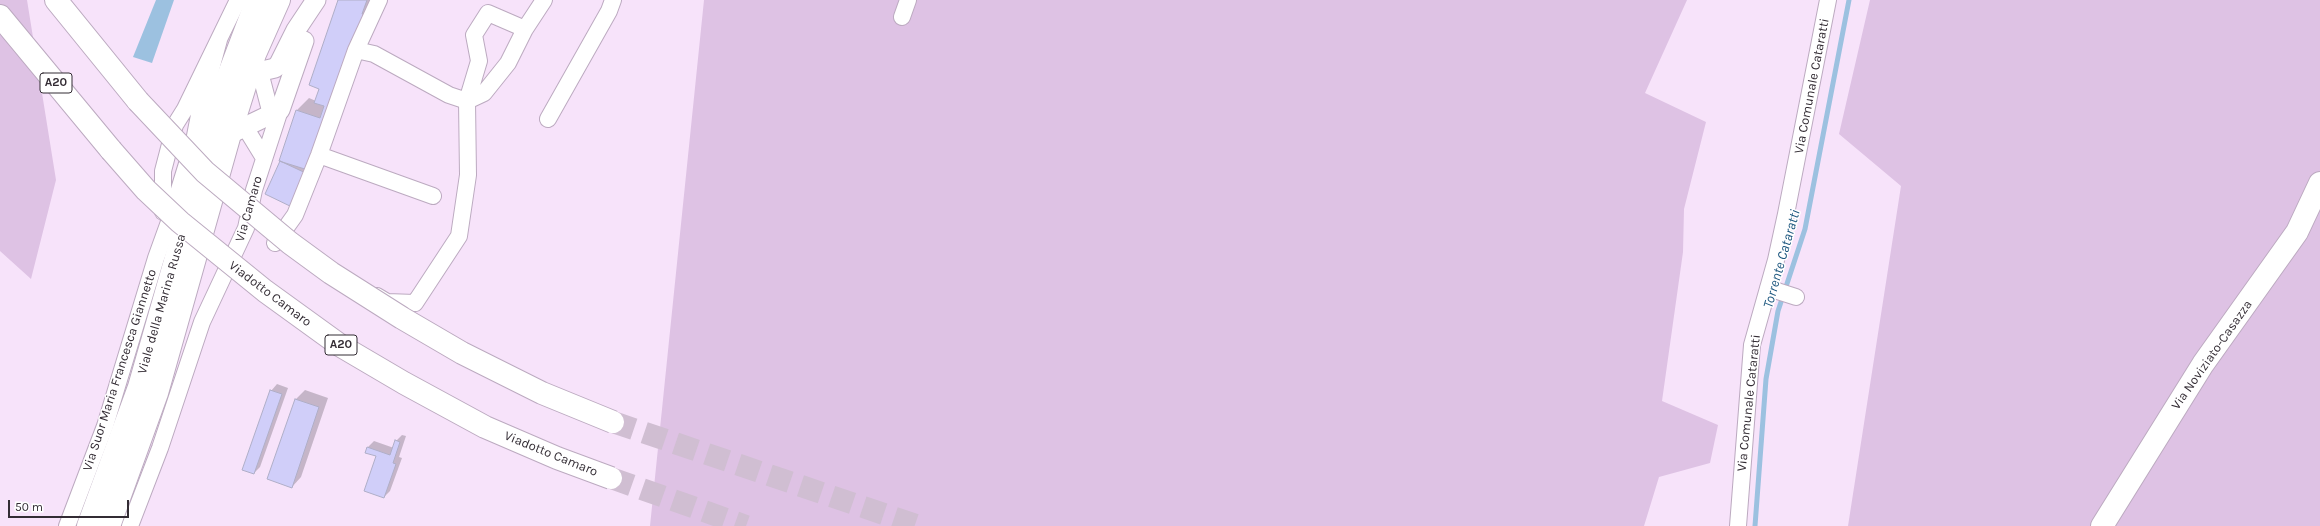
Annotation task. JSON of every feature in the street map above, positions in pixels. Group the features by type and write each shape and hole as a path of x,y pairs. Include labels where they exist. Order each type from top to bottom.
{"main road":[{"path":"56,0 138,101 179,146 205,172 290,243 366,295 462,353 542,392 613,422"},
{"name":"Viale della Marina Russa","path":"88,526 139,387 210,84 257,0"},
{"name":"Viale della Marina Russa","path":"109,526 157,393 254,67 279,0"},
{"name":"Viadotto Camaro","path":"0,16 146,190 180,222 265,291 341,346 404,383 485,427 557,458 611,478"},
{"path":"0,36 70,121 111,150"},
{"name":"Via Noviziato-Casazza","path":"2102,526 2203,364 2297,232 2320,183"}],"street":[{"path":"156,258 169,222 194,141 210,84 219,40 238,0"},
{"path":"156,258 162,216 163,171 166,152 175,125 210,84 254,67 275,68 280,64 296,30 317,0"},
{"name":"Via Camaro","path":"130,526 164,435 202,322 246,228 275,118 317,0"},
{"path":"379,0 356,50 319,155 295,215 274,243 387,302 415,303 459,236 468,175 467,101 478,61 474,35 488,13 525,29"},
{"path":"356,50 374,54 449,96 467,101 484,93 503,69 525,29 544,0"},
{"path":"548,119 609,11 613,0"},
{"path":"902,17 908,0"},
{"name":"Via Comunale Cataratti","path":"1738,526 1752,345 1786,214 1828,0"},
{"path":"237,123 275,118 254,67"},
{"path":"210,84 264,158"},
{"path":"319,155 433,196"},
{"name":"Via Suor Maria Francesca Giannetto","path":"67,526 107,419 156,258"},
{"path":"1768,288 1796,297"}],"shaded area":[{"path":"0,0 27,0 56,180 31,279 0,251"},
{"path":"704,0 1687,0 1645,93 1706,122 1684,209 1683,252 1662,401 1718,425 1710,463 1659,477 1644,526 650,526"},
{"path":"1870,0 2320,0 2320,526 1848,526 1901,186 1839,134"}],"water":[{"path":"156,0 174,0 152,63 133,57"}],"building":[{"path":"338,0 367,0 362,14 373,18 308,170 279,161 296,110 320,118 324,106 314,103 319,89 309,85"},
{"path":"280,161 310,175 294,208 265,194"},
{"path":"270,390 282,394 254,474 242,470"},
{"path":"295,399 319,407 292,488 267,479"},
{"path":"395,440 400,442 393,463 396,464 384,498 364,491 376,456 365,453 367,447 390,455"}],"waterway":[{"name":"Torrente Cataratti","path":"1755,526 1766,379 1778,311 1805,229 1849,0"}],"tunnel":[{"path":"613,422 919,526"},
{"path":"611,478 746,526"}]}
